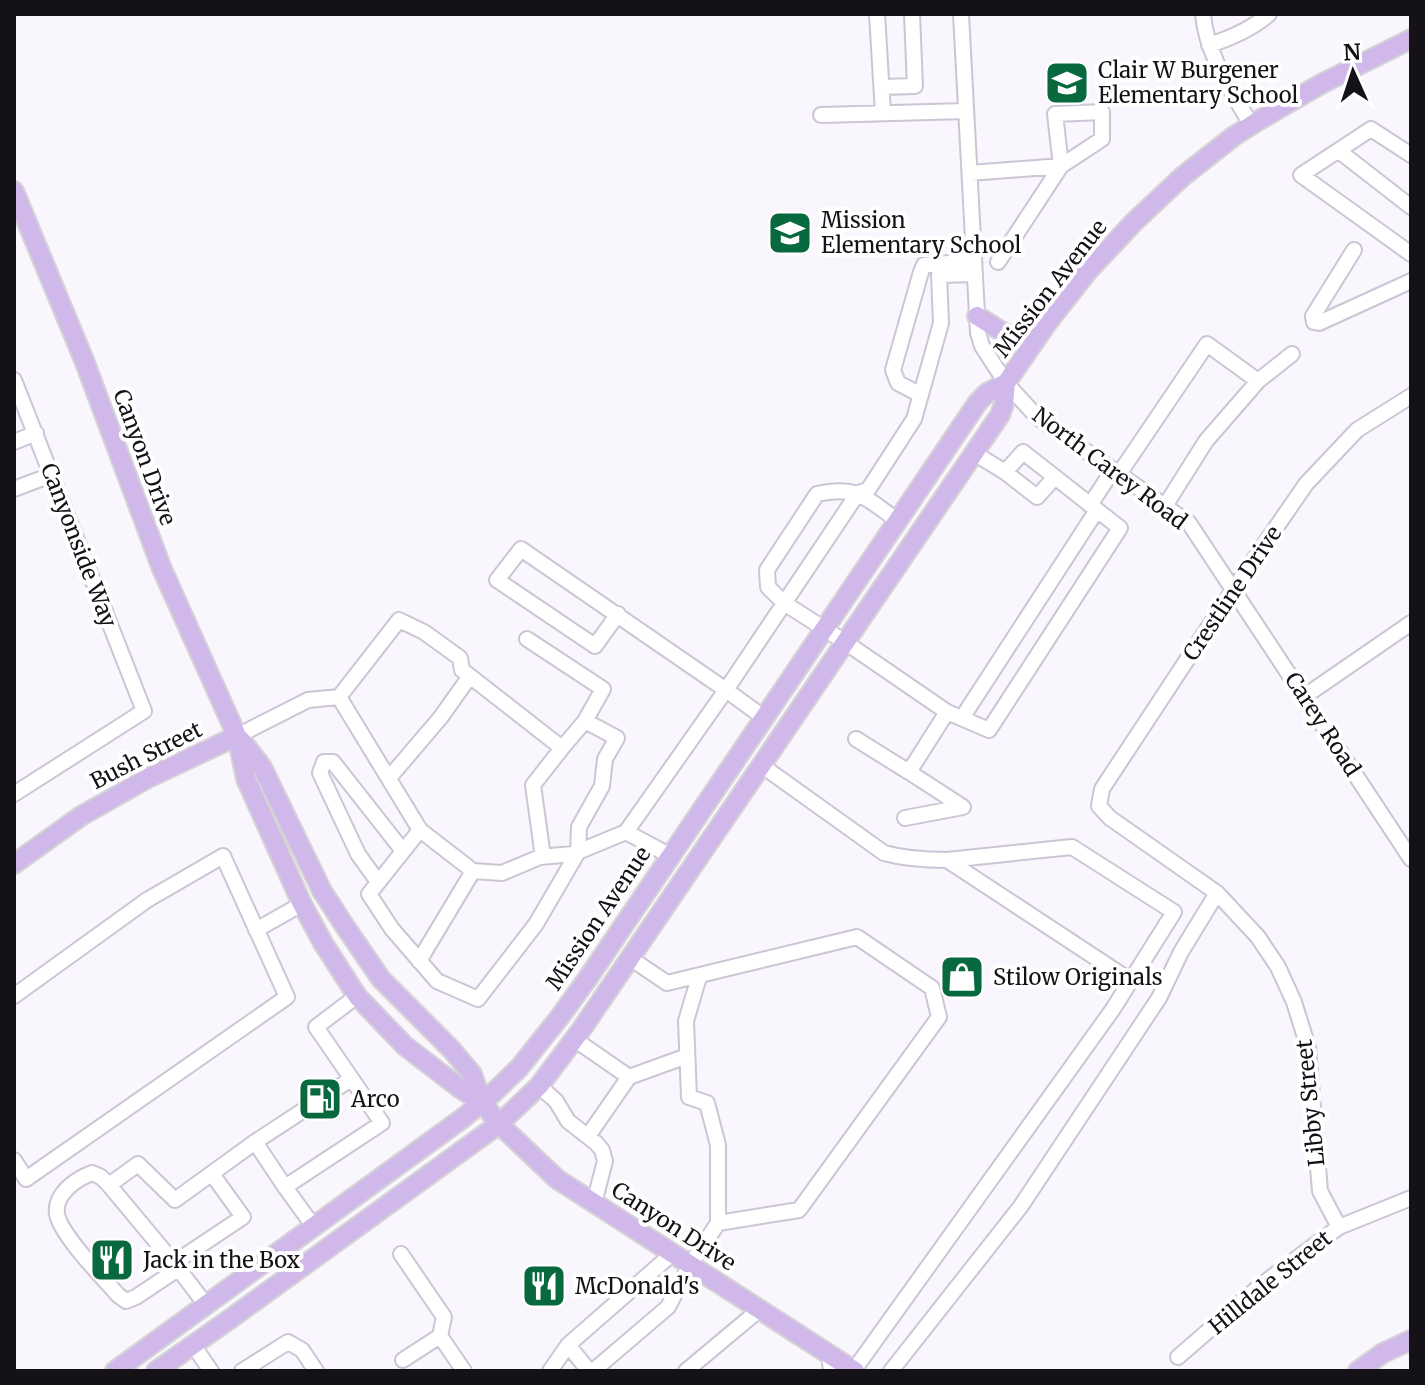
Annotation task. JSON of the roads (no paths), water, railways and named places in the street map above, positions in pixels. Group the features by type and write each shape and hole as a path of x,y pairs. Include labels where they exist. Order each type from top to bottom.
{"main road":[{"name":"Mission Avenue","path":"115,1371 456,1124 519,1068 559,1018 978,402 1006,383 1082,279 1134,222 1190,170 1251,125 1321,84 1411,39"},
{"name":"Canyon Drive","path":"15,195 22,231 84,360 162,569 237,736 246,779 302,904 357,996 405,1046 482,1102"},
{"path":"977,316 1004,333 1036,339"},
{"name":"Mission Avenue","path":"156,1371 499,1124 539,1086 630,958 1000,415 1006,383"},
{"name":"Canyon Drive","path":"237,736 262,767 322,891 344,925 381,979 472,1074 482,1102 499,1124 557,1179 759,1310 830,1363 855,1371"},
{"name":"Bush Street","path":"14,864 81,816 148,778 237,736"},
{"path":"193,1345 189,1334 195,1325 279,1262 283,1250"},
{"path":"1358,1371 1383,1353 1411,1340"}],"street":[{"path":"877,14 883,113"},
{"path":"882,87 915,86 912,14"},
{"name":"North Carey Road","path":"961,14 978,333 982,346 1006,383 1037,417 1189,523 1233,590"},
{"path":"1203,14 1209,45 1251,125"},
{"path":"1209,45 1226,40 1269,14"},
{"path":"821,115 966,111"},
{"path":"998,262 1061,166 1102,139 1102,112 1055,114 1061,166"},
{"path":"1411,155 1371,129 1301,175 1411,254"},
{"path":"1339,151 1411,207"},
{"path":"970,173 1061,166"},
{"path":"1354,250 1313,316 1314,322 1319,323 1411,281"},
{"path":"921,395 898,383 893,370 921,272 924,265 974,268"},
{"path":"921,272 939,275 974,268"},
{"path":"939,275 941,323 914,419 868,490 858,493 836,490 817,494 767,570 768,587 784,603 954,715 989,730 1120,528 1023,452 1005,472"},
{"path":"909,772 954,715 1116,472 1207,344 1258,381"},
{"path":"1165,506 1206,441 1258,381 1292,354"},
{"name":"Canyonside Way","path":"14,380 144,711 14,794"},
{"name":"Crestline Drive","path":"1110,818 1099,806 1102,789 1306,484 1357,430 1411,396"},
{"path":"14,442 36,433"},
{"path":"974,453 1037,497 1055,477"},
{"path":"14,489 51,475"},
{"path":"858,493 897,520"},
{"path":"562,748 462,670 460,658 424,632 399,620 339,697 420,830 473,871 502,873 543,857 578,852 626,832 858,493"},
{"path":"618,614 595,646 497,580 521,549 618,614 763,717"},
{"name":"Carey Road","path":"1233,590 1411,859"},
{"path":"1305,696 1411,623"},
{"path":"527,639 603,689 585,721 533,785 543,857"},
{"path":"389,778 441,717 470,676"},
{"name":"Bush Street","path":"237,736 308,700 339,697"},
{"path":"420,830 369,894 392,929 437,981 478,999 536,924 578,852 579,827 602,786 605,759 617,738 585,721"},
{"path":"856,739 963,807 905,818"},
{"path":"378,882 358,854 320,773 324,762 333,762 403,851"},
{"path":"761,765 884,853 901,858 947,860 1072,847 1174,912 1095,1034 855,1371"},
{"name":"Libby Street","path":"1110,818 1217,893 1258,937 1278,967 1294,1002 1308,1047 1320,1191 1339,1227"},
{"path":"626,832 669,855"},
{"path":"14,996 147,900 223,856 287,997 26,1179 14,1160"},
{"path":"947,860 1131,981"},
{"path":"419,961 473,871"},
{"path":"891,1371 1021,1206 1159,998 1181,952 1217,893"},
{"path":"256,930 302,904"},
{"path":"630,958 667,983 857,937 932,988 939,1017 799,1210 718,1223"},
{"path":"568,1345 591,1371 668,1307 690,1265 718,1223 718,1145 707,1103 689,1097 686,1021 699,977"},
{"path":"285,1187 382,1123 316,1027 357,996"},
{"path":"574,1039 629,1077"},
{"path":"588,1136 629,1077 687,1056"},
{"path":"109,1185 138,1164 175,1200 255,1142 351,1079"},
{"path":"539,1086 556,1101 568,1121 602,1150 605,1161 594,1203"},
{"path":"255,1142 314,1227"},
{"path":"206,1305 176,1266 101,1177 92,1173 83,1176 62,1194 57,1205 57,1216 68,1236 126,1301 136,1297 176,1266 243,1217 212,1174"},
{"name":"Hilldale Street","path":"1178,1357 1260,1286 1339,1227 1411,1198"},
{"path":"401,1254 444,1317 440,1336 403,1360"},
{"path":"550,1371 568,1345 672,1254"},
{"path":"686,1371 759,1310"},
{"path":"440,1336 464,1371"},
{"path":"248,1370 288,1342 302,1350 316,1371"},
{"path":"193,1345 211,1371"}],"place":[{"name":"Clair W Burgener Elementary School","path":"1067,83"},
{"name":"Mission Elementary School","path":"790,233"},
{"name":"Stilow Originals","path":"962,977"},
{"name":"Arco","path":"320,1099"},
{"name":"Jack in the Box","path":"112,1260"},
{"name":"McDonald's","path":"544,1286"}]}
